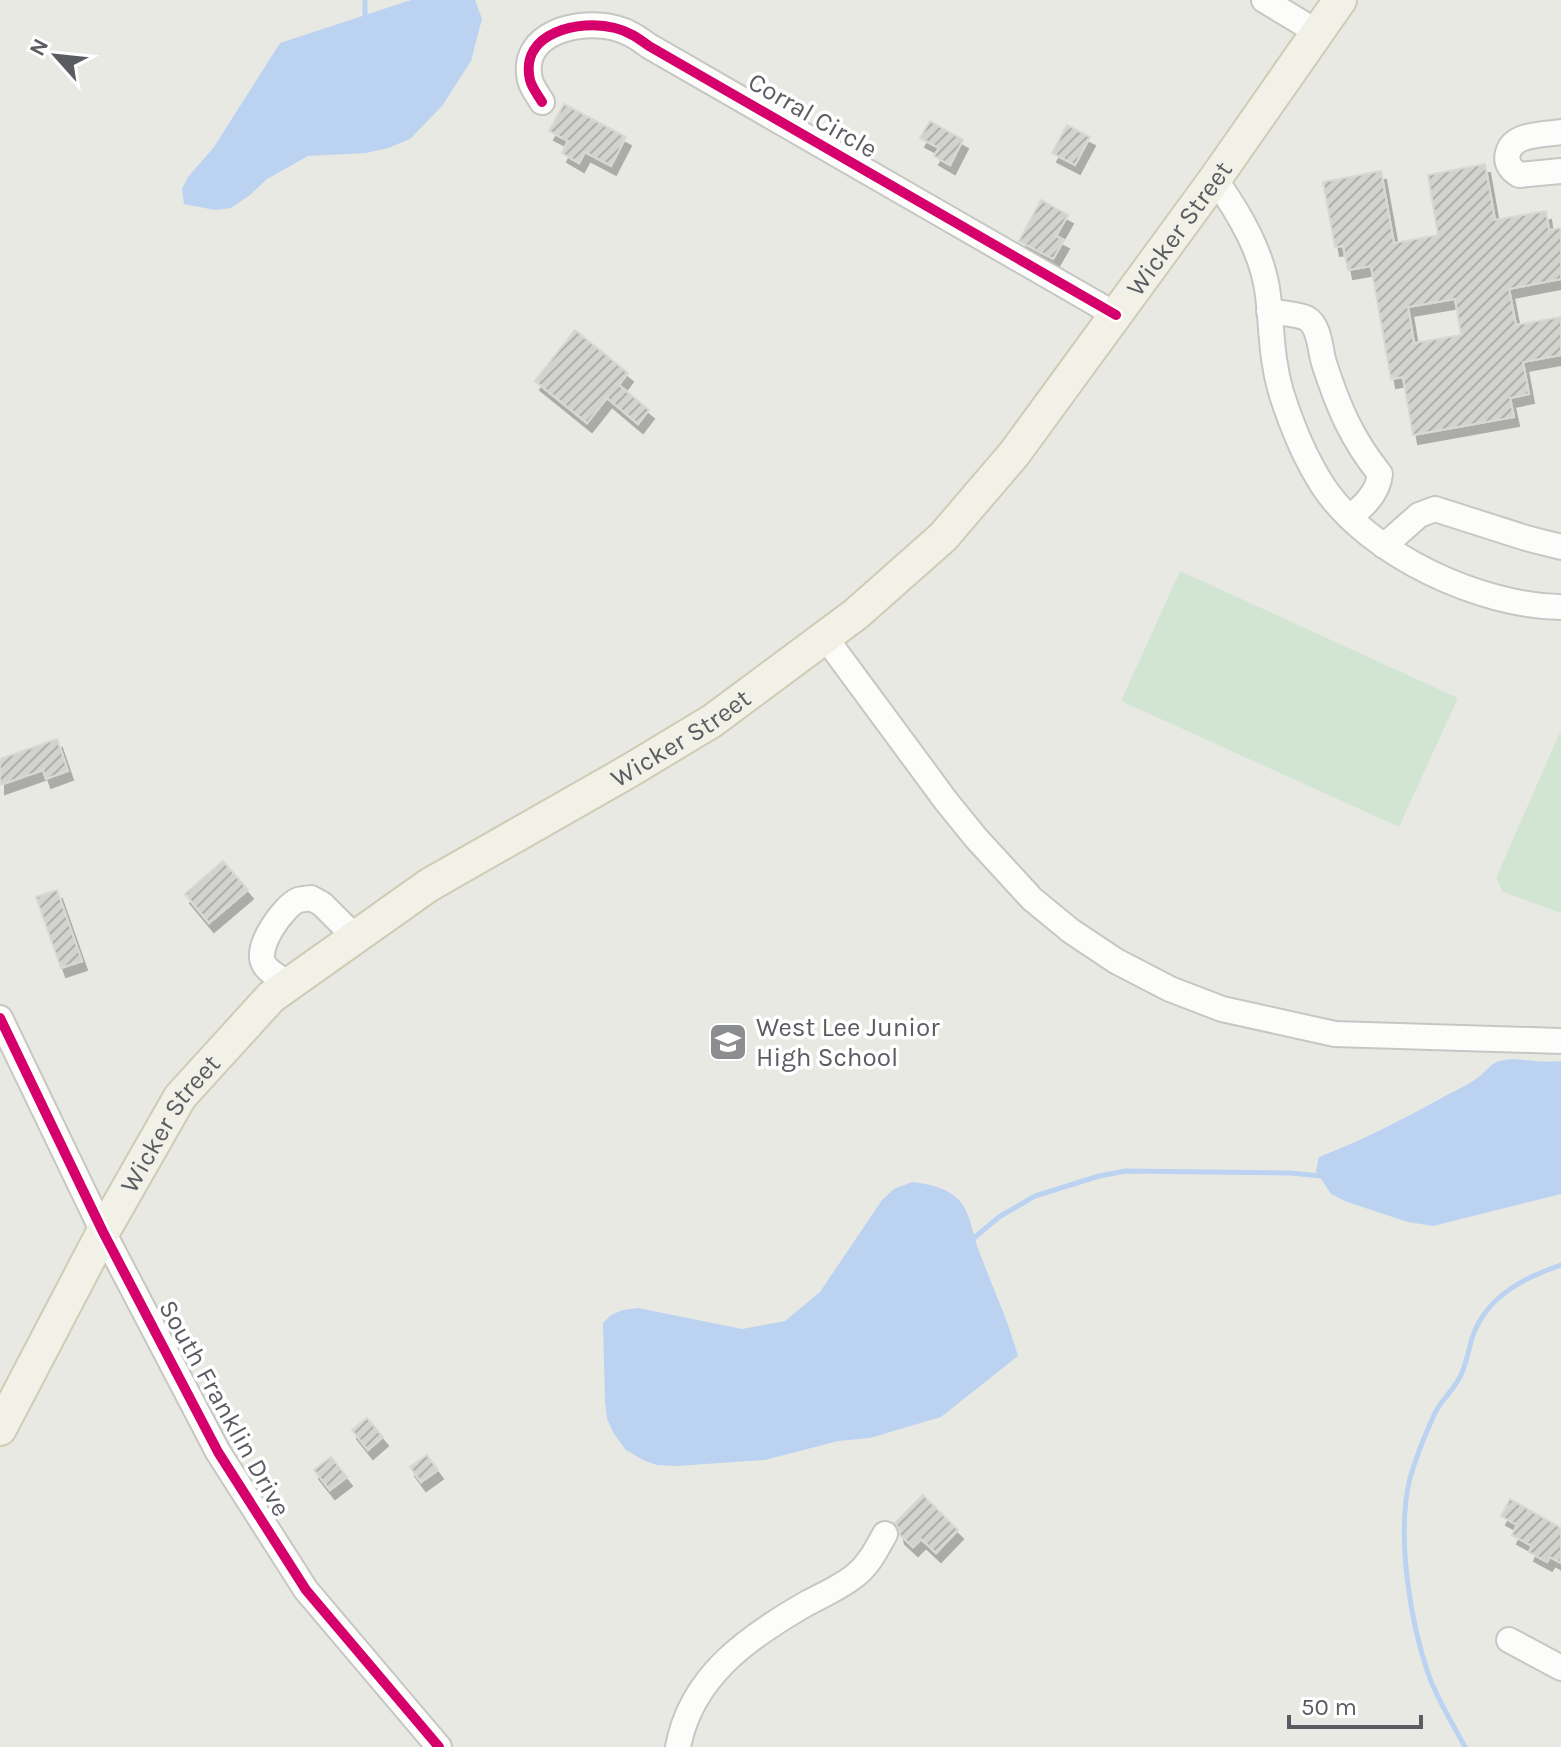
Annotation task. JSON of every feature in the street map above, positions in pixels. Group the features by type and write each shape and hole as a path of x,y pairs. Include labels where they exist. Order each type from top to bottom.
{"main road":[{"name":"Wicker Street","path":"0,1429 103,1232 180,1097 271,997 429,885 712,721 856,614 943,537 1014,454 1215,179 1340,0"}],"street":[{"path":"1264,0 1317,32"},
{"name":"Corral Circle","path":"542,102 530,82 529,65 535,48 547,35 582,25 617,28 634,35 1116,315"},
{"path":"1561,132 1522,138 1508,150 1507,160 1519,175 1561,171"},
{"path":"1215,179 1233,204 1256,250 1268,292 1271,348 1281,391 1303,448 1324,487 1349,517 1412,564 1464,587 1521,604 1561,607"},
{"path":"1269,311 1306,318 1315,327 1324,363 1346,423 1365,456 1380,474 1379,485 1363,507 1349,517"},
{"path":"1384,546 1419,515 1435,509 1561,547"},
{"path":"825,637 976,838 1032,899 1071,931 1116,961 1170,989 1222,1009 1335,1034 1561,1041"},
{"path":"289,984 264,965 262,955 263,944 273,927 296,901 311,898 322,904 355,937"},
{"name":"South Franklin Drive","path":"0,1018 103,1232 218,1452 306,1590 439,1747"},
{"path":"678,1747 692,1706 723,1662 785,1617 857,1573 870,1560 885,1534"},
{"path":"1509,1640 1561,1668"}],"green space":[{"path":"1180,571 1458,698 1399,827 1121,701"},
{"path":"1559,734 1561,913 1503,892 1496,878"}],"water":[{"path":"411,0 475,0 482,19 471,61 442,106 410,139 366,153 308,156 267,179 231,208 215,210 184,204 182,189 188,177 214,147 280,43"},
{"path":"1513,1059 1561,1061 1561,1194 1433,1226 1408,1222 1347,1202 1331,1194 1316,1171 1319,1157 1417,1111 1473,1081 1495,1063"},
{"path":"912,1182 942,1189 962,1204 1018,1356 941,1417 870,1438 838,1441 765,1460 676,1466 657,1465 626,1450 607,1419 605,1402 603,1323 611,1315 638,1308 742,1329 785,1321 820,1292 882,1200 894,1189"}],"building":[{"path":"564,104 626,137 611,166 585,152 579,163 562,153 568,141 549,131"},
{"path":"930,121 963,140 950,165 934,156 939,148 920,138"},
{"path":"1067,125 1090,137 1075,165 1052,153"},
{"path":"1485,164 1495,220 1546,211 1549,230 1561,228 1561,279 1509,289 1516,325 1561,317 1561,355 1523,362 1529,394 1510,398 1514,417 1413,435 1403,377 1391,379 1371,266 1348,270 1343,246 1335,247 1323,182 1381,171 1394,243 1438,235 1428,175","holes":["1455,299 1461,335 1414,343 1408,307"]},
{"path":"1041,200 1068,215 1056,236 1064,240 1053,259 1019,241"},
{"path":"575,330 628,373 619,385 649,410 638,424 607,398 587,423 535,381"},
{"path":"57,739 68,771 46,779 43,770 0,785 0,759"},
{"path":"223,861 248,890 209,923 185,894"},
{"path":"57,890 82,961 61,968 36,897"},
{"path":"367,1418 383,1437 368,1450 352,1430"},
{"path":"427,1455 438,1470 421,1482 410,1467"},
{"path":"331,1457 347,1477 330,1490 314,1470"},
{"path":"923,1495 958,1530 936,1553 921,1539 913,1547 900,1535 895,1523"},
{"path":"1510,1499 1561,1528 1561,1563 1550,1557 1547,1562 1529,1552 1532,1546 1512,1535 1517,1525 1501,1516"}],"waterway":[{"path":"365,0 365,19"},
{"path":"968,1239 1035,1196 1126,1171 1321,1176"},
{"path":"1465,1747 1433,1685 1416,1630 1405,1551 1404,1525 1410,1478 1434,1415 1461,1375 1483,1316 1511,1288 1561,1265"}],"cycle path":[{"path":"542,102 531,83 529,64 534,50 543,40 555,33 585,26 624,31 1116,315"},
{"path":"0,1018 103,1232 218,1452 306,1590 439,1747"}],"place":[{"name":"West Lee Junior High School","path":"728,1042"}]}
